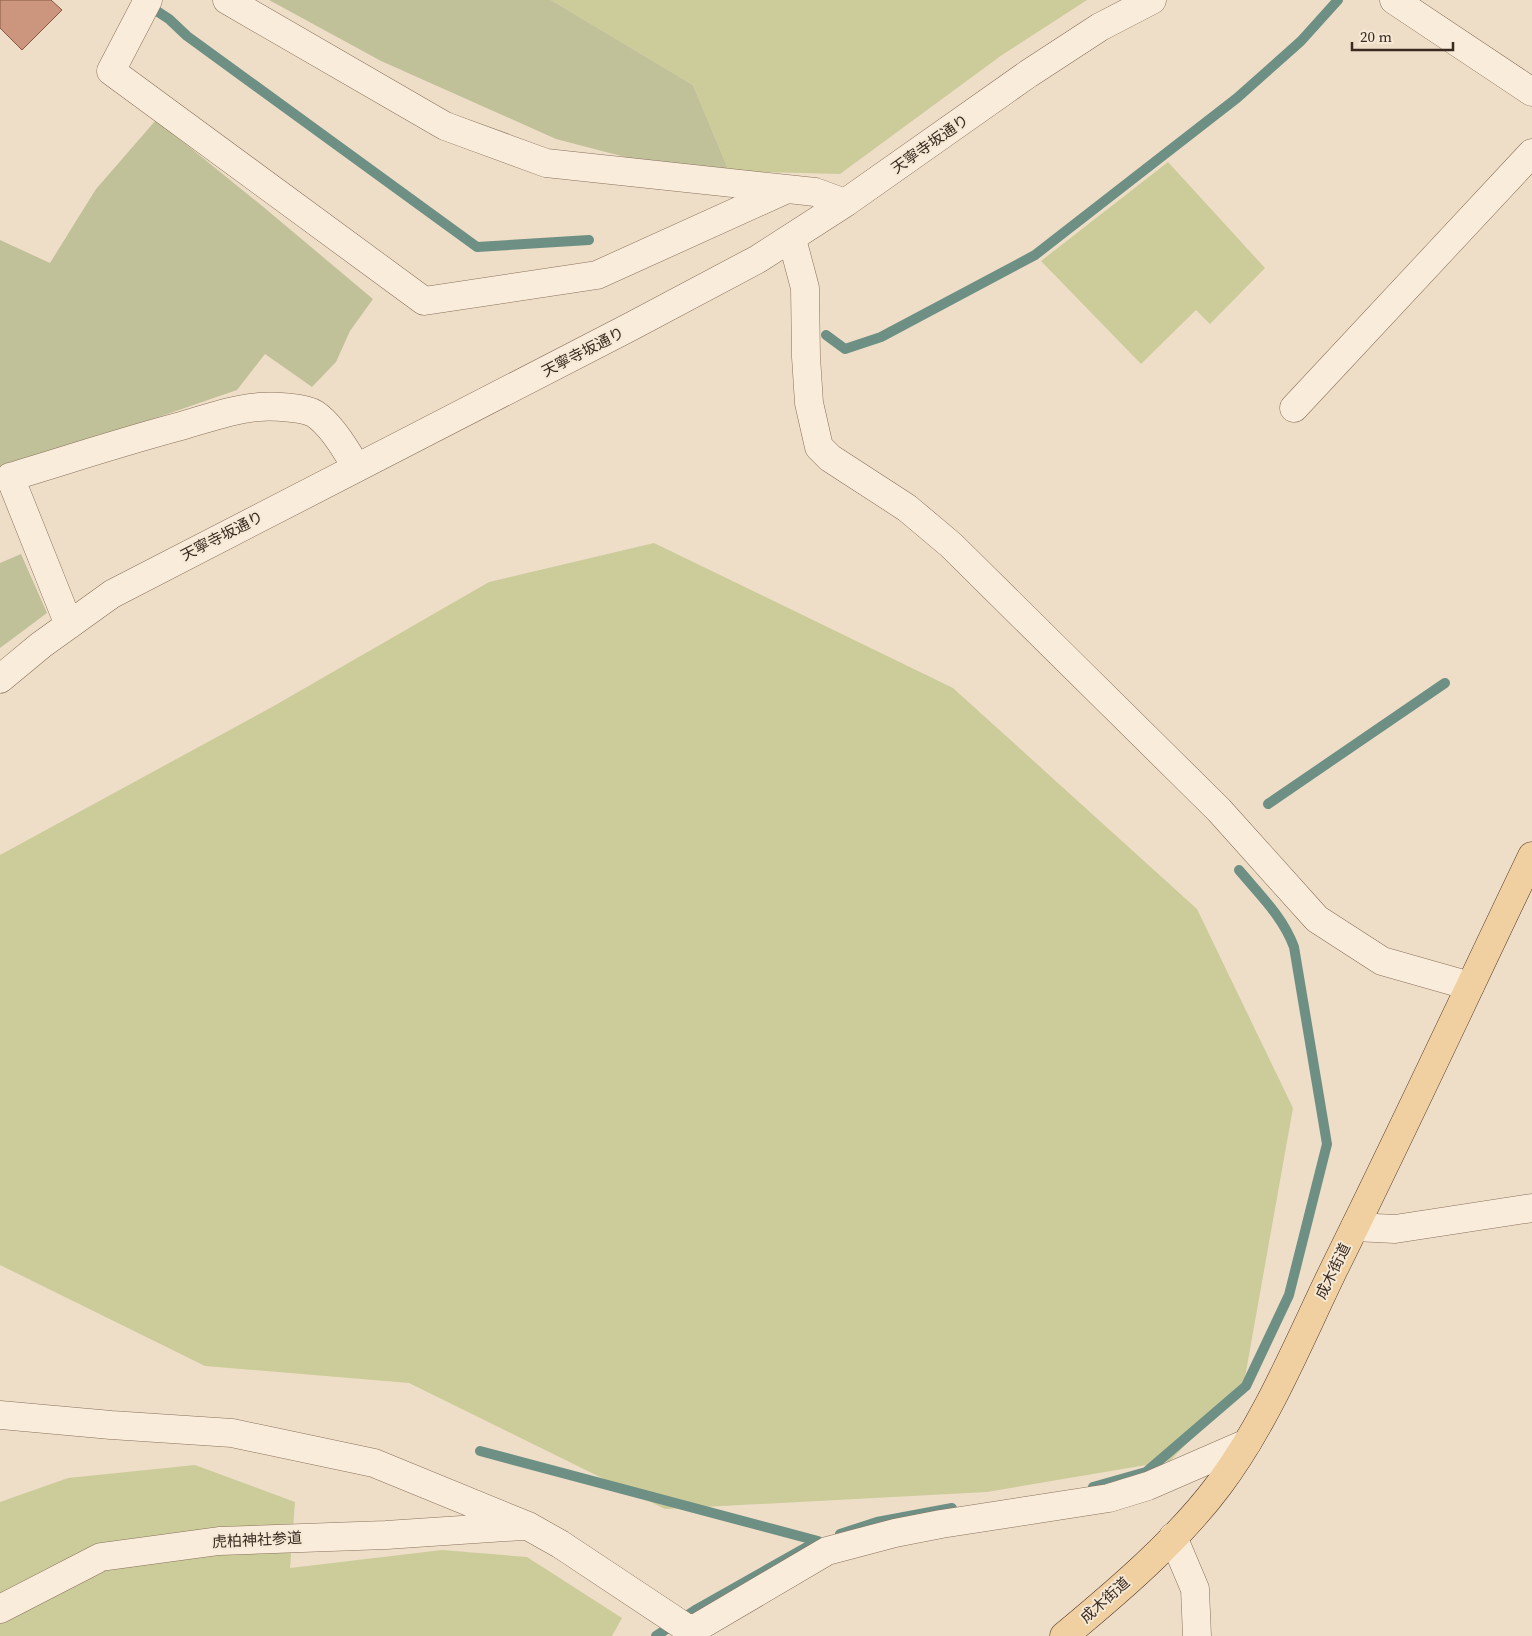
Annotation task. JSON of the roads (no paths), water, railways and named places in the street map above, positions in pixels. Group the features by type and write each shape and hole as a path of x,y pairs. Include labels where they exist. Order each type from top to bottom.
{"main road":[{"name":"成木街道","path":"1064,1636 1108,1600 1189,1521 1218,1485 1247,1443 1355,1227 1532,856"}],"street":[{"path":"227,0 444,126 546,163 815,192 845,203"},
{"name":"天寧寺坂通り","path":"0,679 41,645 112,594 639,323 792,239 1044,64 1100,27 1152,0"},
{"path":"1394,0 1532,92"},
{"path":"144,8 111,71 424,301 597,275 787,189"},
{"path":"1294,408 1532,153"},
{"path":"792,239 805,288 806,357 810,403 820,447 830,458 907,508 950,545 1219,810 1317,919 1382,961 1470,986"},
{"path":"69,625 10,477 154,433 234,411 259,407 286,407 314,413 332,431 356,467"},
{"path":"1355,1227 1395,1229 1532,1208"},
{"path":"0,1415 232,1433 374,1463 528,1526 560,1544 693,1634 827,1551 895,1533 941,1524 1109,1498 1148,1486 1247,1443"},
{"name":"虎柏神社参道","path":"0,1609 101,1557 219,1541 386,1535 528,1526"},
{"path":"1173,1537 1195,1589 1197,1636"}],"waterway":[{"path":"826,335 845,349 881,337 1035,255 1237,98 1301,41 1338,0"},
{"path":"146,4 169,19 187,36 477,247 589,240"},
{"path":"1268,804 1445,683"},
{"path":"1093,1487 1146,1472 1246,1386 1289,1295 1327,1144 1294,947 1277,916 1239,870"},
{"path":"480,1451 818,1541"},
{"path":"840,1534 877,1522 952,1508"},
{"path":"656,1636 697,1609 812,1544"}]}
